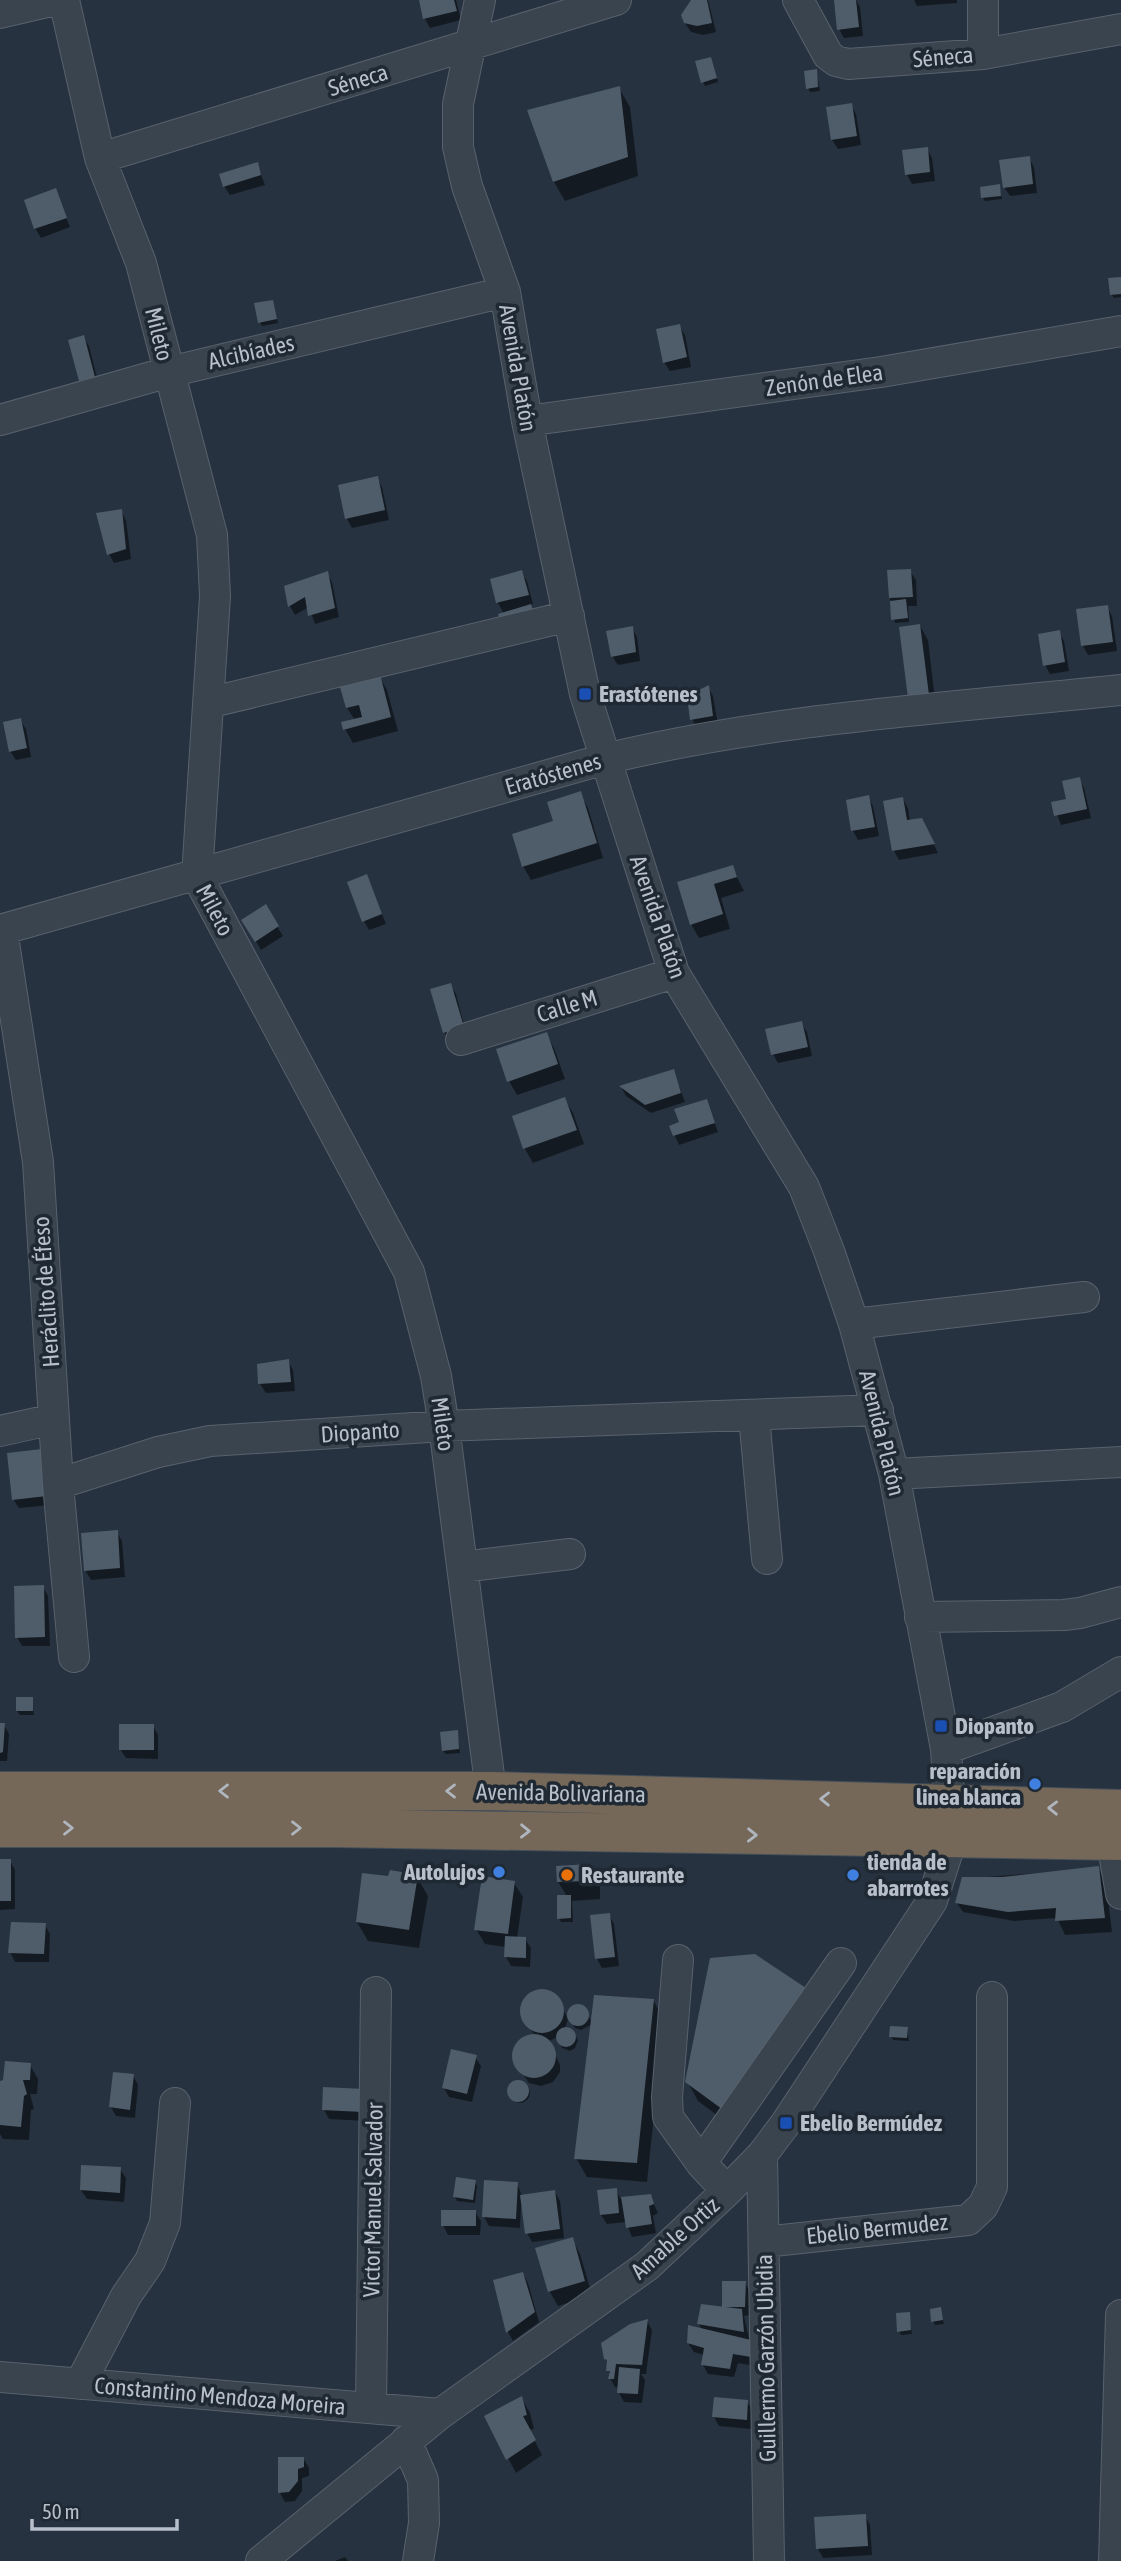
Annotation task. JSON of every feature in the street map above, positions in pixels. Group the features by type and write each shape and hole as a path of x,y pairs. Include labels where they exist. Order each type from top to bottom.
{"highway":[{"name":"Avenida Bolivariana","path":"0,1791 491,1791 854,1800 951,1822"},
{"name":"Avenida Bolivariana","path":"0,1828 334,1828 951,1822 1118,1830"}],"street":[{"path":"0,13 56,0"},
{"name":"Mileto","path":"64,0 100,158 141,263 212,535 215,596 197,876 409,1272 436,1376 444,1426 491,1791"},
{"name":"Avenida Platón","path":"480,0 458,104 458,146 467,186 505,292 527,421 585,694 674,973 804,1187 830,1251 878,1410 894,1474 946,1749 951,1822"},
{"name":"Séneca","path":"100,158 616,0"},
{"name":"Séneca","path":"799,0 828,55 836,61 848,64 984,54 1121,29"},
{"path":"983,0 984,54"},
{"name":"Alcibíades","path":"0,420 169,372 505,292"},
{"name":"Zenón de Elea","path":"527,421 881,372 1121,331"},
{"path":"208,703 569,616"},
{"name":"Eratóstenes","path":"1,930 670,743 770,727 1121,690"},
{"name":"Heráclito de Éfeso","path":"1,930 38,1162 58,1484 74,1657"},
{"name":"Calle M","path":"461,1040 674,973"},
{"path":"853,1324 1084,1297"},
{"name":"Diopanto","path":"58,1484 158,1452 210,1441 444,1426 878,1410"},
{"path":"754,1416 767,1559"},
{"path":"0,1431 54,1419"},
{"path":"894,1474 1121,1462"},
{"path":"462,1567 570,1554"},
{"path":"920,1617 1064,1615 1121,1602"},
{"path":"946,1749 1062,1707 1121,1672"},
{"name":"Amable Ortiz","path":"261,2561 440,2414 647,2266 762,2155 786,2123 932,1901 951,1822"},
{"path":"1118,1830 1121,1894"},
{"path":"678,1960 667,2097 668,2117 701,2163 727,2191"},
{"path":"701,2163 841,1963"},
{"name":"Victor Manuel Salvador","path":"371,2408 376,1992"},
{"name":"Ebelio Bermudez","path":"764,2242 968,2220 983,2206 992,2187 992,1997"},
{"path":"80,2384 126,2296 150,2261 165,2223 175,2103"},
{"name":"Guillermo Garzón Ubidia","path":"762,2155 769,2561"},
{"path":"1114,2561 1118,2500 1121,2315"},
{"name":"Constantino Mendoza Moreira","path":"0,2377 440,2414"},
{"path":"406,2441 423,2480 424,2523 418,2561"}],"building":[{"path":"419,0 454,0 457,11 423,19"},
{"path":"691,0 707,0 712,23 697,26 684,23 681,15"},
{"path":"834,0 856,0 859,27 837,30"},
{"path":"711,57 717,78 701,83 695,61"},
{"path":"817,69 818,87 806,89 804,71"},
{"path":"620,86 628,157 553,182 527,110"},
{"path":"852,103 857,136 831,140 826,107"},
{"path":"928,147 930,172 905,175 902,150"},
{"path":"1030,156 1033,184 1003,188 999,160"},
{"path":"258,162 261,175 223,187 219,174"},
{"path":"1000,184 1001,196 981,198 980,187"},
{"path":"56,188 67,218 34,229 24,200"},
{"path":"1121,277 1121,294 1110,295 1108,278"},
{"path":"273,300 277,319 258,323 254,303"},
{"path":"680,324 687,357 663,363 656,329"},
{"path":"84,335 95,377 79,381 68,340"},
{"path":"378,476 385,510 345,519 338,485"},
{"path":"122,509 126,549 107,555 96,513"},
{"path":"911,569 913,597 889,598 887,570"},
{"path":"522,570 529,595 496,603 490,579"},
{"path":"328,571 335,608 308,616 305,597 288,607 284,586"},
{"path":"906,599 908,618 891,620 890,601"},
{"path":"531,604 535,617 502,627 498,614"},
{"path":"1108,605 1113,642 1081,646 1076,609"},
{"path":"920,624 930,703 909,706 899,627"},
{"path":"633,626 636,652 611,657 606,631"},
{"path":"1060,630 1065,662 1043,666 1038,634"},
{"path":"380,674 391,717 343,730 341,722 362,717 359,705 346,708 339,684"},
{"path":"709,685 713,716 690,720 687,696"},
{"path":"21,718 27,748 9,752 3,722"},
{"path":"1080,777 1087,809 1054,816 1051,802 1066,799 1062,781"},
{"path":"581,791 597,843 522,867 512,834 553,821 547,802"},
{"path":"869,795 875,827 851,831 846,800"},
{"path":"903,797 907,820 922,818 935,844 892,851 883,801"},
{"path":"733,865 737,877 714,884 723,914 690,925 677,882"},
{"path":"367,874 382,914 362,922 347,882"},
{"path":"266,904 279,926 255,942 241,920"},
{"path":"451,983 464,1027 443,1033 430,989"},
{"path":"802,1021 808,1047 771,1055 765,1029"},
{"path":"547,1032 558,1064 507,1082 496,1049"},
{"path":"674,1069 681,1093 645,1105 619,1086"},
{"path":"565,1097 577,1130 523,1149 512,1116"},
{"path":"707,1099 715,1123 673,1136 669,1126 679,1122 674,1109"},
{"path":"289,1359 291,1382 258,1384 257,1364"},
{"path":"42,1449 47,1496 12,1500 7,1453"},
{"path":"118,1530 120,1568 84,1571 81,1533"},
{"path":"44,1585 45,1637 15,1638 14,1586"},
{"path":"16,1697 33,1697 33,1711 16,1711"},
{"path":"0,1723 5,1723 3,1752 0,1753"},
{"path":"119,1724 154,1724 154,1750 119,1750"},
{"path":"458,1730 459,1749 442,1751 440,1732"},
{"path":"0,1859 11,1859 11,1901 0,1901"},
{"path":"590,1864 590,1881 557,1882 556,1866"},
{"path":"1099,1866 1105,1918 1055,1921 1056,1908 1008,1912 955,1903 962,1877 1002,1877"},
{"path":"390,1870 418,1875 409,1930 356,1922 362,1873 388,1876"},
{"path":"482,1876 515,1881 508,1934 474,1930"},
{"path":"557,1895 571,1895 571,1918 557,1919"},
{"path":"610,1913 615,1957 595,1959 590,1915"},
{"path":"11,1922 46,1923 44,1954 8,1953"},
{"path":"505,1936 526,1937 526,1958 504,1957"},
{"path":"755,1954 806,1988 722,2109 685,2082 710,1958"},
{"path":"542,1989 557,1996 564,2011 557,2026 542,2033 527,2026 520,2011 527,1996"},
{"path":"594,1995 654,1999 637,2163 574,2159"},
{"path":"578,2004 586,2007 589,2015 586,2023 578,2026 570,2023 567,2015 570,2007"},
{"path":"890,2026 908,2027 907,2038 889,2037"},
{"path":"562,2027 570,2027 576,2037 570,2047 562,2047 556,2041 556,2033"},
{"path":"534,2034 549,2041 556,2056 549,2071 534,2078 519,2071 512,2056 519,2041"},
{"path":"451,2049 477,2055 467,2094 442,2088"},
{"path":"5,2061 31,2063 30,2080 23,2080 27,2094 24,2096 21,2127 0,2125 0,2081 3,2080"},
{"path":"113,2072 134,2074 130,2110 109,2107"},
{"path":"518,2080 526,2083 529,2091 526,2099 518,2102 510,2099 507,2091 510,2083"},
{"path":"323,2087 364,2089 363,2112 322,2110"},
{"path":"81,2165 121,2167 120,2193 80,2190"},
{"path":"456,2177 476,2180 473,2200 453,2197"},
{"path":"484,2180 518,2182 516,2219 482,2217"},
{"path":"617,2188 619,2213 600,2215 597,2190"},
{"path":"555,2190 560,2229 525,2234 520,2195"},
{"path":"651,2194 654,2204 649,2206 652,2224 626,2228 621,2197"},
{"path":"441,2210 476,2210 476,2226 441,2226"},
{"path":"573,2237 585,2281 548,2292 535,2248"},
{"path":"523,2272 535,2312 506,2333 493,2280"},
{"path":"722,2281 746,2281 745,2307 722,2307"},
{"path":"701,2304 742,2309 744,2332 697,2324"},
{"path":"941,2307 943,2320 931,2322 930,2309"},
{"path":"910,2312 911,2330 897,2332 896,2313"},
{"path":"648,2319 642,2365 616,2364 614,2379 608,2379 610,2371 606,2371 607,2360 604,2359 601,2343 630,2324"},
{"path":"688,2325 751,2340 751,2357 733,2354 730,2369 701,2365 704,2348 687,2343"},
{"path":"619,2367 640,2369 638,2394 617,2393"},
{"path":"522,2396 527,2415 523,2416 536,2440 506,2460 484,2416"},
{"path":"714,2397 748,2400 747,2420 712,2417"},
{"path":"278,2457 304,2457 304,2467 298,2469 298,2481 289,2492 278,2493"},
{"path":"866,2514 868,2546 816,2549 814,2517"}],"place":[{"name":"Erastótenes","path":"585,694"},
{"name":"Diopanto","path":"941,1726"},
{"name":"reparación linea blanca","path":"1035,1784"},
{"name":"Autolujos","path":"499,1872"},
{"name":"Restaurante","path":"567,1875"},
{"name":"tienda de abarrotes","path":"853,1875"},
{"name":"Ebelio Bermúdez","path":"786,2123"}]}
